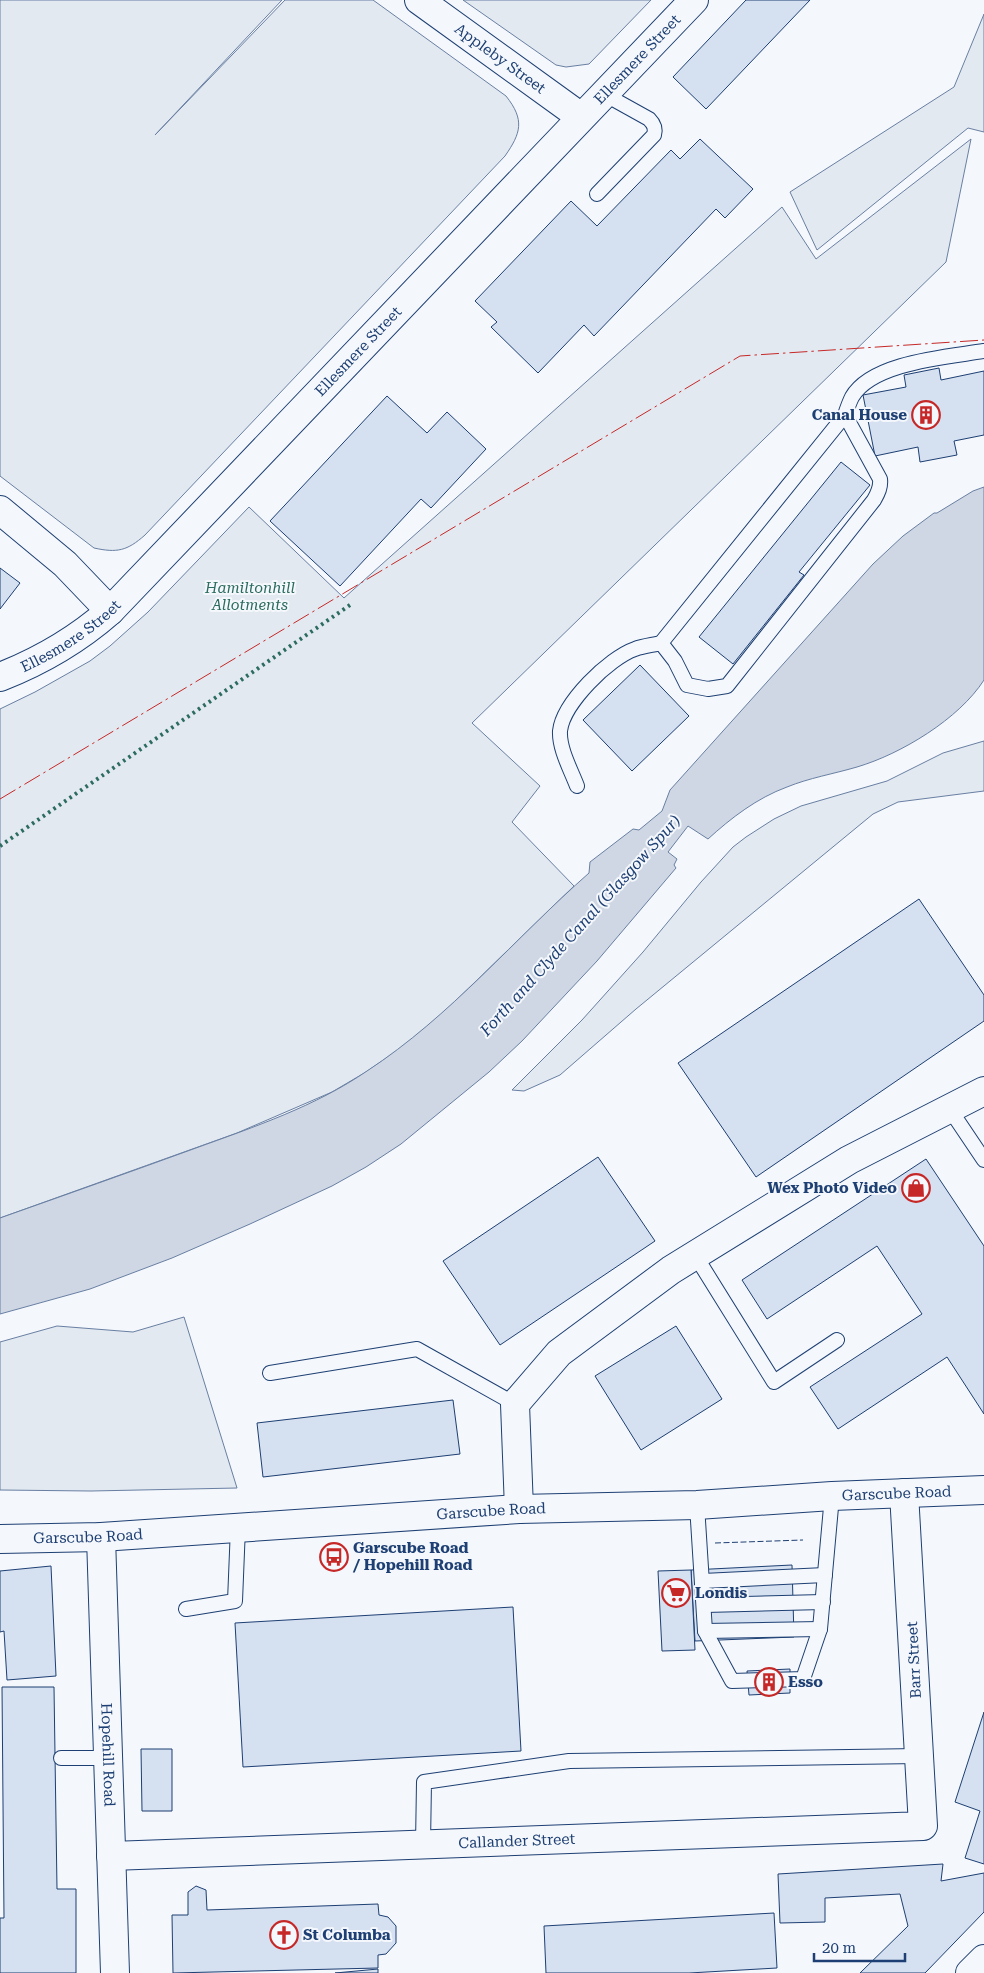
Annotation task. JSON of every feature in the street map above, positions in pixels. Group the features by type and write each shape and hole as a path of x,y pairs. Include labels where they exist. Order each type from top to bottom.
{"street":[{"name":"Appleby Street","path":"419,0 581,117"},
{"name":"Ellesmere Street","path":"0,677 45,657 82,633 110,611 694,0"},
{"path":"0,510 65,564 110,611"},
{"path":"519,1510 515,1404 559,1353 670,1270 849,1160 984,1091"},
{"name":"Garscube Road","path":"0,1539 101,1537 519,1510 697,1505 832,1496 984,1490"},
{"name":"Barr Street","path":"904,1493 923,1826"},
{"name":"Hopehill Road","path":"101,1537 115,1973"},
{"name":"Callander Street","path":"111,1856 923,1826"},
{"path":"970,1973 984,1959"}],"lane":[{"path":"597,194 654,135 656,130 654,124 649,119 604,94"},
{"path":"577,786 561,742 560,731 563,719 570,705 579,693 617,658 634,649 661,643 845,415 852,397 859,389 871,380 899,366 984,351"},
{"path":"661,643 675,662 687,685 708,689 727,686 874,500 878,492 881,485 880,479 845,415"},
{"path":"949,1108 984,1160"},
{"path":"695,1255 774,1382 837,1340"},
{"path":"270,1373 417,1349 515,1404"},
{"path":"697,1505 705,1605 705,1632 732,1681 803,1679 820,1629 832,1496"},
{"path":"186,1608 236,1601 238,1527"},
{"path":"703,1581 825,1575"},
{"path":"705,1605 823,1602"},
{"path":"705,1632 820,1629"},
{"path":"423,1844 424,1782 569,1761 919,1756"},
{"path":"61,1758 108,1758"}],"green space":[{"path":"0,0 282,0 155,135 285,0 373,0 506,96 518,119 519,126 515,140 505,156 145,535 133,544 121,549 94,548 0,476"},
{"path":"463,0 651,0 589,64 566,67 556,65"},
{"path":"984,14 984,132 968,128 817,250 790,192 954,87"},
{"name":"Hamiltonhill Allotments","path":"971,139 946,262 472,723 540,786 512,822 574,886 442,1014 401,1048 332,1092 237,1133 0,1218 0,709 90,661 110,646 148,612 249,507 344,598 782,207 816,259"},
{"path":"984,741 984,791 898,802 873,814 636,1009 560,1075 524,1091 512,1090 582,1020 643,952 701,882 733,847 746,837 774,819 801,806 887,781 943,753"},
{"path":"184,1317 237,1488 91,1491 0,1490 0,1342 57,1326 133,1332"}],"water":[{"name":"Forth and Clyde Canal (Glasgow Spur)","path":"984,487 984,680 960,708 928,733 892,753 857,767 795,784 765,797 735,816 708,839 688,826 668,852 677,859 674,865 676,868 597,961 522,1041 489,1072 401,1144 366,1167 332,1186 172,1258 90,1289 0,1314 0,1218 284,1115 327,1095 367,1071 398,1049 455,1001 589,873 590,862 633,829 639,830 662,811 670,790 873,564 903,536 934,513 973,491"}],"building":[{"path":"746,0 810,0 706,109 673,77"},
{"path":"700,139 753,189 725,218 716,209 594,336 584,325 538,373 491,327 497,322 475,301 571,201 597,226 671,150 680,159"},
{"name":"Canal House","path":"939,368 941,380 984,371 984,435 954,441 957,455 920,462 918,447 875,456 863,395 906,387 904,375"},
{"path":"387,396 427,433 447,412 486,449 431,508 421,499 340,586 270,521"},
{"path":"841,462 870,485 799,572 804,575 733,664 699,637"},
{"path":"0,568 20,583 0,609"},
{"path":"640,665 689,716 632,771 583,720"},
{"path":"919,899 984,995 984,1021 756,1177 678,1063"},
{"path":"598,1157 655,1241 500,1345 443,1261"},
{"path":"926,1159 984,1246 984,1414 947,1357 838,1429 810,1387 922,1314 877,1246 767,1319 742,1280"},
{"path":"676,1326 722,1399 641,1450 595,1376"},
{"path":"453,1400 460,1454 263,1477 257,1423"},
{"path":"792,1565 794,1637 695,1641 691,1570"},
{"path":"51,1566 56,1676 7,1680 4,1631 0,1632 0,1571"},
{"name":"Londis","path":"691,1570 695,1650 662,1651 658,1571"},
{"path":"513,1607 521,1751 243,1767 235,1623"},
{"name":"Esso","path":"790,1669 790,1693 749,1695 747,1671"},
{"path":"2,1687 54,1687 57,1889 76,1889 76,1973 0,1973 0,1918 4,1918"},
{"path":"984,1712 984,1864 965,1858 980,1811 955,1802"},
{"path":"141,1749 172,1749 172,1811 142,1811"},
{"path":"943,1864 941,1881 984,1873 984,1912 925,1973 860,1973 908,1926 900,1894 825,1898 825,1922 780,1923 778,1874"},
{"name":"St Columba","path":"196,1886 206,1890 207,1910 378,1904 379,1915 388,1917 396,1926 396,1943 386,1954 378,1955 378,1968 173,1973 172,1915 188,1915 188,1892"},
{"path":"774,1913 777,1968 689,1973 546,1973 544,1926"},
{"path":"378,1969 378,1973 335,1973"}],"hedge":[{"path":"0,846 350,605"}],"fence":[{"path":"715,1543 803,1540"}],"power":[{"path":"0,799 740,356 984,340"}],"place":[{"name":"Canal House","path":"926,415"},
{"name":"Wex Photo Video","path":"916,1188"},
{"name":"Garscube Road / Hopehill Road","path":"334,1557"},
{"name":"Londis","path":"676,1593"},
{"name":"Esso","path":"769,1682"},
{"name":"St Columba","path":"284,1935"}]}
